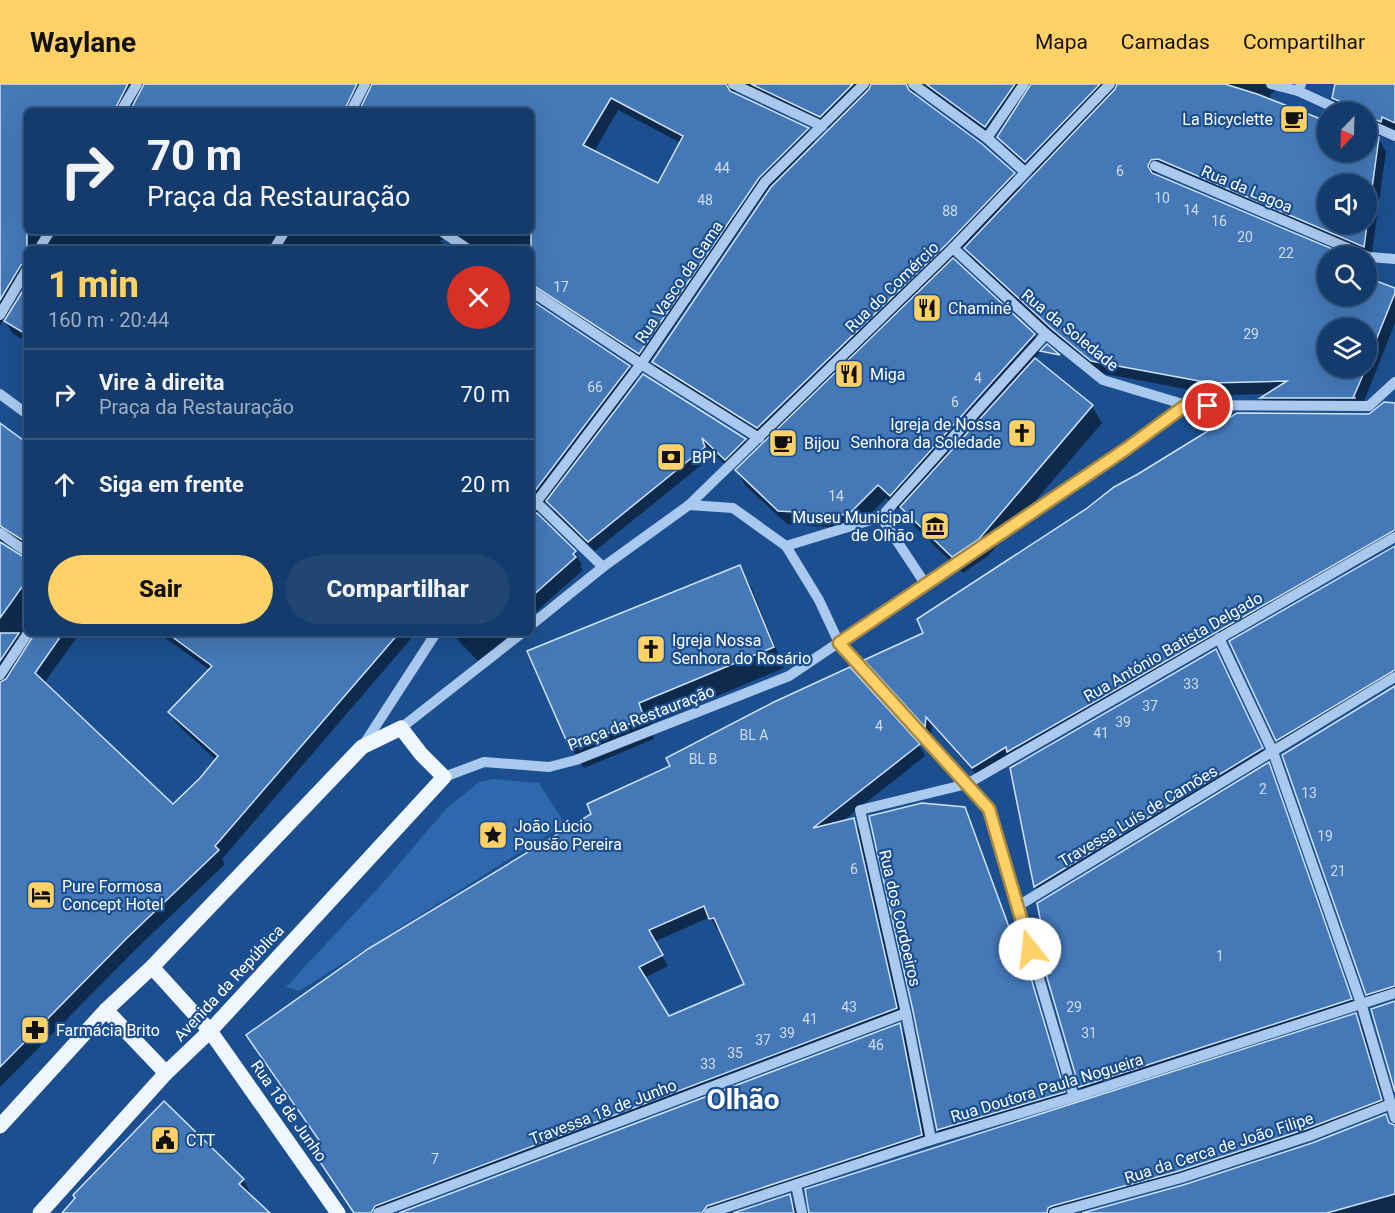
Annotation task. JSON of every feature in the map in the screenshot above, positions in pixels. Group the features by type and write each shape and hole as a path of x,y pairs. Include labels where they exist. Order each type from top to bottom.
{"main road":[{"path":"0,1126 106,1010 152,967 362,747 401,728 421,754 444,777"},
{"name":"Avenida da República","path":"40,1213 166,1073 210,1031 444,777"},
{"name":"Rua 18 de Junho","path":"152,967 210,1031 338,1213"},
{"path":"106,1010 166,1073"}],"street":[{"path":"123,108 137,84"},
{"path":"353,108 365,84"},
{"path":"734,84 822,126"},
{"name":"Rua Vasco da Gama","path":"534,504 641,364 765,182 864,84"},
{"path":"913,84 987,138 1025,172"},
{"path":"987,138 1024,84"},
{"name":"Rua do Comércio","path":"689,505 952,248 1110,84"},
{"path":"1271,84 1300,88 1326,102"},
{"path":"1377,128 1395,136"},
{"name":"Rua da Lagoa","path":"1155,166 1368,256 1395,259"},
{"path":"446,234 464,246"},
{"name":"Rua da Soledade","path":"952,248 1046,334 1103,380 1186,405 1369,406 1395,382"},
{"path":"0,315 24,274"},
{"path":"534,293 759,438"},
{"path":"786,546 881,517 1046,334"},
{"path":"0,394 24,412"},
{"name":"Praça da Restauração","path":"444,777 484,762 549,767 576,760 789,676 1126,449 1186,405"},
{"path":"534,623 603,567 689,505 733,508 786,546 819,600 839,643 989,809 1074,1097"},
{"path":"534,506 603,567"},
{"path":"881,517 926,585"},
{"path":"0,533 24,550"},
{"name":"Rua António Batista Delgado","path":"967,784 1395,537"},
{"path":"0,675 26,636"},
{"path":"362,747 434,636"},
{"path":"401,728 518,636"},
{"path":"1219,638 1273,752 1361,1003 1395,1118"},
{"name":"Travessa Luís de Camões","path":"1018,906 1395,677"},
{"name":"Rua dos Cordoeiros","path":"931,1140 906,1013 860,810 967,784"},
{"name":"Rua Doutora Paula Nogueira","path":"709,1213 1395,993"},
{"name":"Travessa 18 de Junho","path":"378,1213 906,1013"},
{"name":"Rua da Cerca de João Filipe","path":"1054,1213 1181,1178 1309,1136 1391,1104"},
{"path":"796,1185 802,1213"}],"shaded area":[{"path":"494,779 539,783 565,824 299,991 286,987 381,885 446,809 479,782"}],"building":[{"path":"0,84 128,84 116,108 24,108 24,234 27,234 27,246 24,246 24,264 0,300"},
{"path":"144,84 357,84 345,108 132,108"},
{"path":"372,84 726,84 730,91 809,128 759,178 639,354 534,286 534,246 531,246 531,234 534,234 534,108 360,108","holes":["611,98 683,136 658,183 583,145"]},
{"path":"751,84 853,84 820,117"},
{"path":"871,84 906,84 909,90 982,144 1015,173 948,243 757,428 652,362 771,187 869,89"},
{"path":"926,84 1015,84 985,127"},
{"path":"1031,84 1100,84 1025,162 997,137"},
{"path":"1117,84 1225,84 1317,117 1317,162 1376,162 1374,174 1317,174 1317,227 1158,159 1151,160 1148,166 1152,173 1325,246 1317,246 1317,306 1377,306 1377,281 1395,288 1395,293 1377,338 1377,318 1317,318 1317,378 1362,378 1353,398 1260,398 1287,381 1210,383 1091,361 1051,328 964,248 1115,89"},
{"path":"1335,84 1395,84 1395,123 1382,117 1381,122 1377,120 1377,102 1341,102 1332,98"},
{"path":"1334,234 1366,234 1364,246"},
{"path":"953,258 1035,334 890,496 878,485 848,515 778,511 735,470"},
{"path":"24,289 24,333 4,321"},
{"path":"534,302 630,366 534,492"},
{"path":"1047,344 1060,355 1040,351"},
{"name":"Igreja de Nossa Senhora da Soledade","path":"1035,358 1093,405 979,539 952,557 900,507"},
{"path":"643,374 746,439 725,460 702,438 705,447 588,542 546,501"},
{"path":"1384,402 1395,403 1395,530 1007,752 1006,747 972,768 926,717 925,727 864,660 923,633 917,619 1086,509 1114,487 1237,413 1369,414"},
{"path":"0,423 24,441 24,541 0,526"},
{"path":"537,513 576,551 573,554 576,557 534,594 534,514"},
{"path":"0,542 24,557 24,584 0,618"},
{"path":"1395,546 1395,670 1276,741 1229,641"},
{"name":"Igreja Nossa Senhora do Rosário","path":"740,565 774,647 639,703 644,718 570,749 527,651"},
{"path":"0,633 19,633 0,661"},
{"path":"33,636 61,636 35,673 173,804 200,778 218,756 168,712 212,666 171,636 396,636 215,846 219,850 127,938 0,1067 0,682 6,679"},
{"path":"1216,649 1263,748 1034,887 1010,768"},
{"path":"850,667 920,744 813,828 854,818 897,1008 375,1206 371,1213 354,1213 312,1150 321,1143 246,1035 368,949 591,814 587,804 670,766 666,758 774,702","holes":["704,906 709,919 714,918 744,984 669,1016 639,967 663,955 649,930"]},
{"path":"1395,686 1395,986 1366,995 1282,755"},
{"path":"1269,762 1352,999 1079,1087 1046,974 1051,973 1037,903"},
{"path":"922,803 965,807 1028,979 1031,978 1065,1092 937,1130 869,816"},
{"path":"1395,1001 1395,1092 1371,1009"},
{"path":"1356,1013 1382,1100 1306,1129 1179,1171 1052,1206 1048,1208 1047,1213 809,1213 805,1189"},
{"path":"900,1023 922,1135 707,1206 702,1213 399,1213"},
{"name":"CTT","path":"164,1101 244,1179 239,1184 270,1213 62,1213 75,1198 73,1195"},
{"path":"1386,1114 1389,1123 1395,1125 1395,1194 1327,1213 1082,1213 1183,1185 1312,1143"},
{"path":"790,1194 794,1213 733,1213"}],"place":[{"name":"La Bicyclette","path":"1294,119"},
{"name":"Chaminé","path":"927,308"},
{"name":"Miga","path":"849,374"},
{"name":"Igreja de Nossa Senhora da Soledade","path":"1022,433"},
{"name":"Bijou","path":"783,443"},
{"name":"BPI","path":"671,457"},
{"name":"Museu Municipal de Olhão","path":"935,526"},
{"name":"Igreja Nossa Senhora do Rosário","path":"651,649"},
{"name":"João Lúcio Pousão Pereira","path":"493,835"},
{"name":"Pure Formosa Concept Hotel","path":"41,895"},
{"name":"Farmácia Brito","path":"35,1030"},
{"name":"CTT","path":"165,1140"}],"district":[{"name":"Olhão","path":"743,1099"}],"route":[{"path":"1030,949 989,809 839,643 1126,449 1186,405 1208,406"}]}
